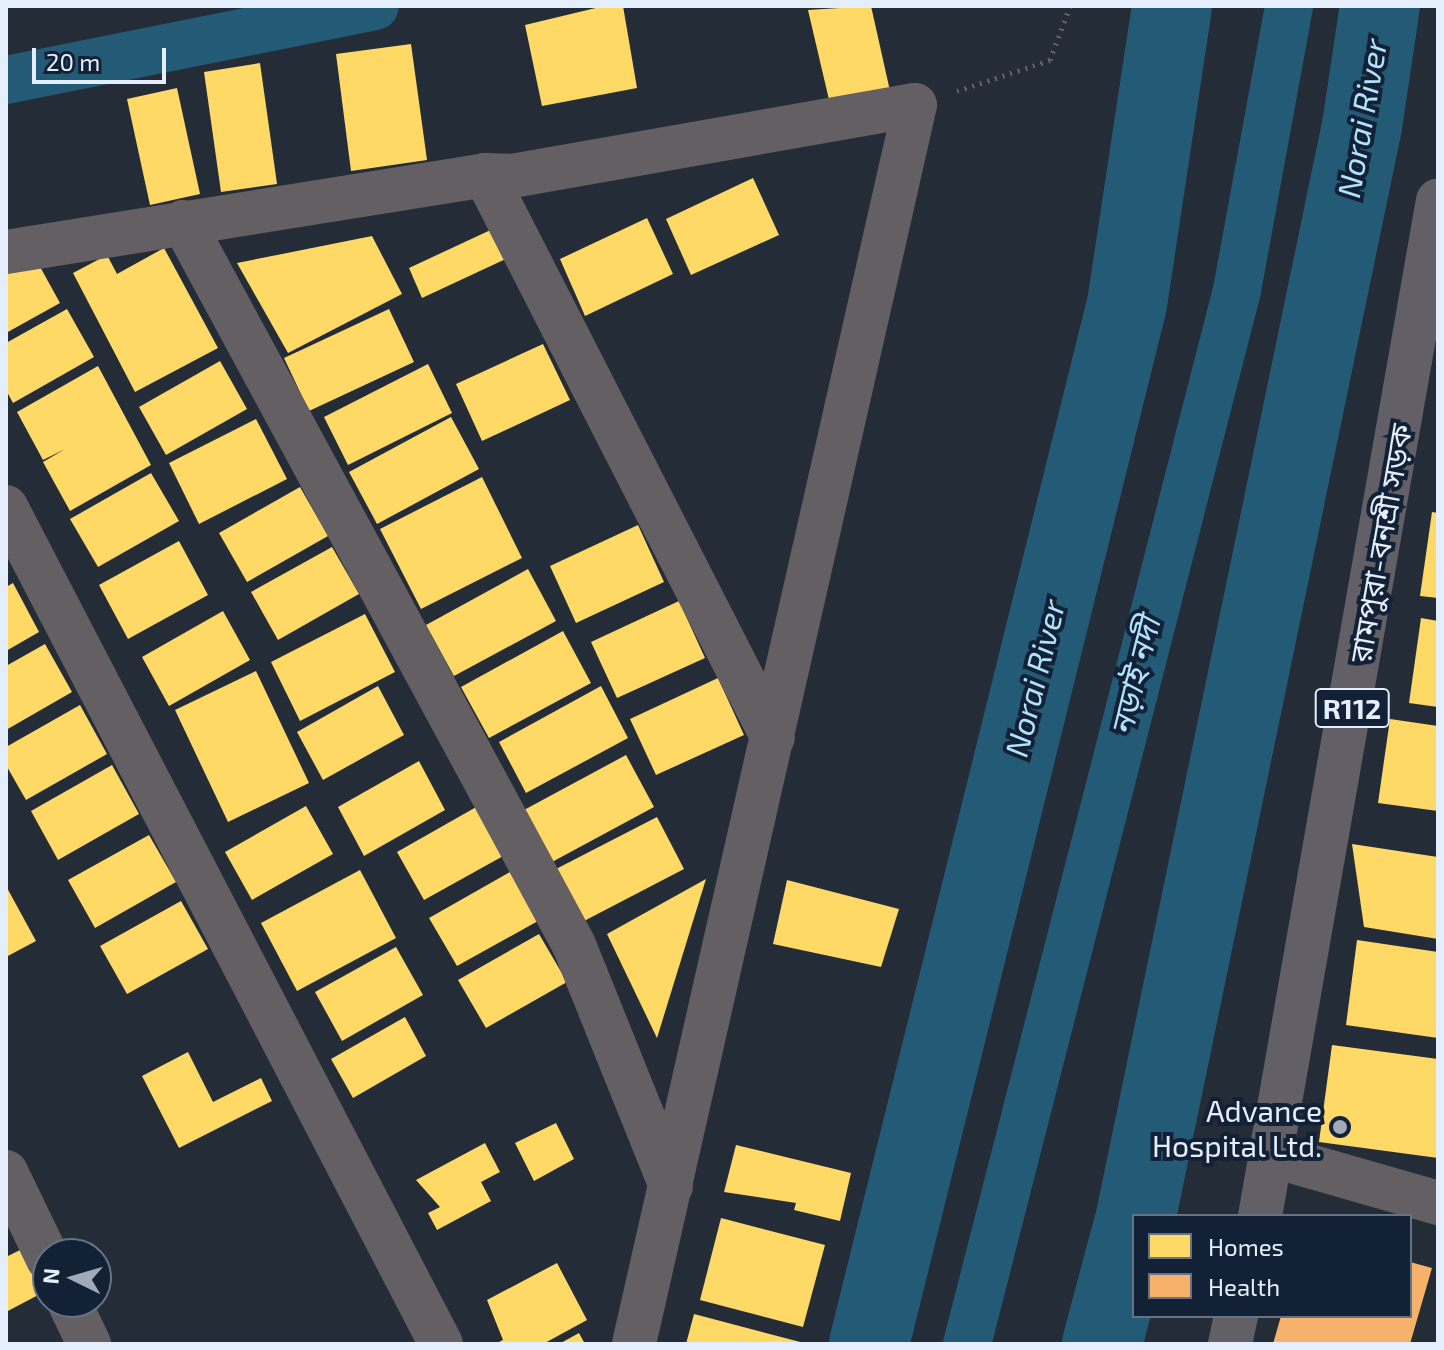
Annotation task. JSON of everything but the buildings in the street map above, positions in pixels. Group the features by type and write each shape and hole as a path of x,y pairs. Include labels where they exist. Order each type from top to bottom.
{"main road":[{"name":"রামপুরা-বনশ্রী সড়ক","path":"1260,1214 1274,1156 1438,200"},
{"path":"1230,1344 1236,1318"}],"street":[{"path":"6,252 485,175 512,176 915,105 634,1344"},
{"path":"485,175 773,738"},
{"path":"183,222 574,945 671,1186"},
{"path":"6,507 441,1344"},
{"path":"1274,1156 1438,1203"},
{"path":"6,1172 38,1238"},
{"path":"77,1318 89,1344"}],"path":[{"path":"915,105 1050,60 1070,6"}],"waterway":[{"path":"6,80 375,6"},
{"name":"Norai River","path":"869,1344 1127,304 1172,6"},
{"name":"নড়াই নদী","path":"967,1344 1237,290 1289,6"},
{"name":"Norai River","path":"1136,1214 1362,126 1380,6"},
{"name":"Norai River","path":"1102,1344 1132,1232"}],"place":[{"name":"Advance Hospital Ltd.","path":"1340,1127"}]}
